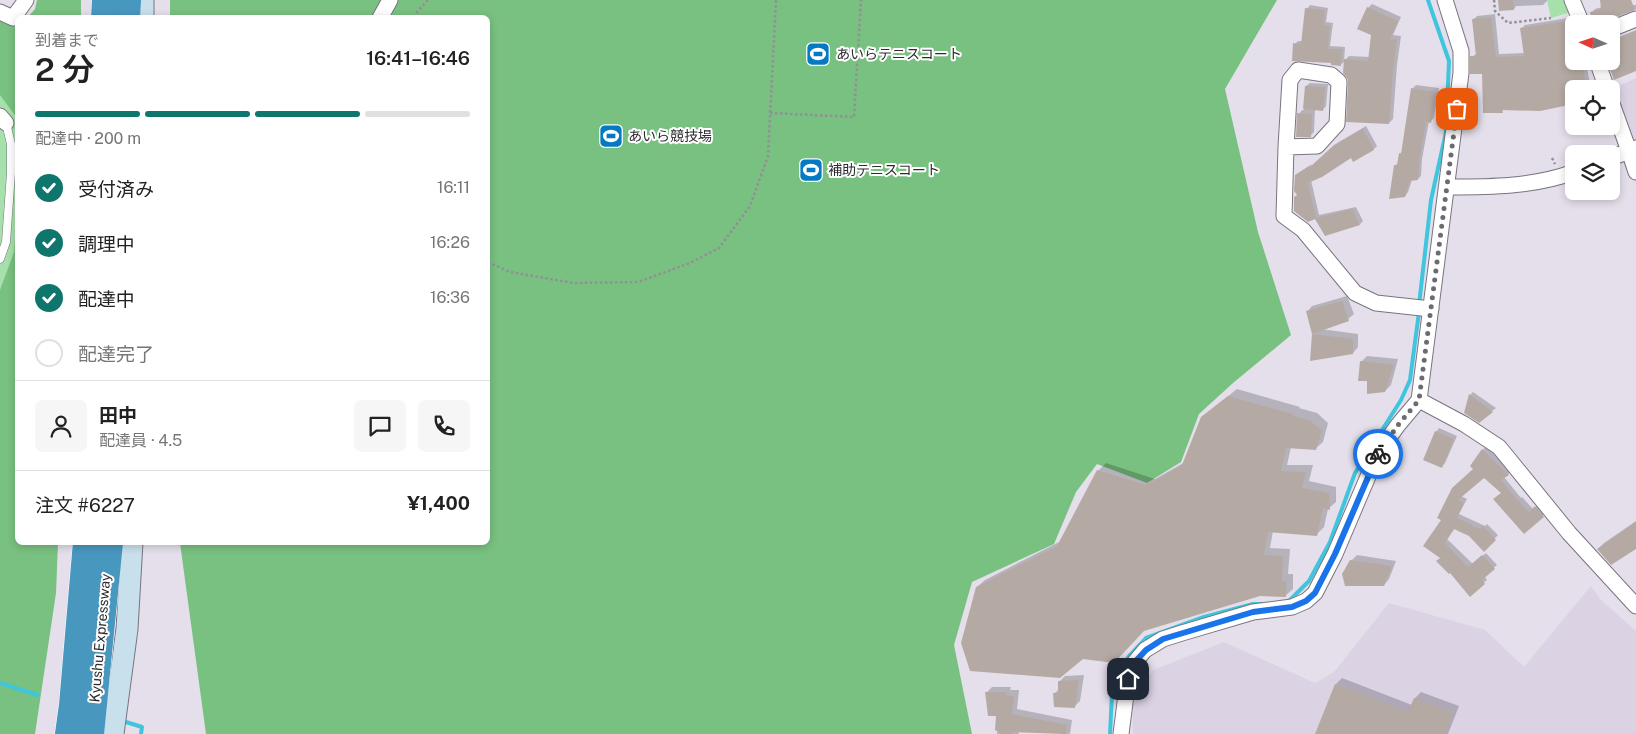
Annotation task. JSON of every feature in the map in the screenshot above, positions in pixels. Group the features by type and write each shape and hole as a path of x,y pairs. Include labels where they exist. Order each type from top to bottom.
{"highway":[{"path":"105,15 106,0"},
{"path":"126,0 126,15"},
{"name":"Kyushu Expressway","path":"69,734 87,545"},
{"name":"Kyushu Expressway","path":"90,734 108,545"}],"street":[{"path":"15,15 26,0"},
{"path":"143,15 144,0"},
{"path":"382,15 390,0"},
{"path":"1122,734 1128,679 1134,663 1146,650 1163,639 1205,626 1253,612 1292,607 1306,601 1315,593 1335,554 1378,453 1419,400 1462,73 1461,51 1445,0"},
{"path":"1572,0 1578,15"},
{"path":"0,12 13,18 15,15"},
{"path":"1620,25 1636,19"},
{"path":"1286,147 1317,146 1337,124 1339,82 1331,75 1298,70 1290,80 1286,147 1284,216 1303,230 1355,293 1376,303 1431,308"},
{"path":"1620,121 1633,149 1636,172"},
{"path":"1620,154 1633,149"},
{"path":"1448,187 1517,185 1565,175"},
{"path":"1419,400 1464,424 1499,447 1569,533 1636,606"},
{"path":"113,734 127,629 132,545"}],"lane":[{"path":"0,259 6,242 11,173 11,144 3,119"}],"path":[{"path":"416,15 428,0"},
{"path":"490,263 510,272 573,283 638,282 690,263 719,248 750,206 768,156 776,0"},
{"path":"770,113 854,117 861,0"},
{"path":"1494,0 1496,11 1508,22 1551,18"}],"shaded area":[{"path":"1636,78 1636,184 1618,135 1620,86"},
{"path":"1591,586 1601,600 1636,631 1636,734 1133,734 1132,706 1153,670 1224,642 1315,683 1334,672 1389,603 1485,630 1524,667"}],"green space":[{"path":"37,0 81,0 81,15 30,15 35,9"},
{"path":"170,0 1277,0 1225,89 1258,232 1291,335 1199,414 1181,462 1147,483 1097,464 1076,492 1054,544 972,582 954,645 972,734 206,734 180,545 490,545 490,15 170,15"},
{"path":"1547,0 1570,0 1574,11 1551,18"},
{"path":"0,19 15,27 15,115 0,95"},
{"path":"0,66 15,109 15,277 0,297"},
{"path":"15,237 15,545 58,545 56,593 35,734 0,734 0,290 14,252"}],"building":[{"path":"1498,0 1513,0 1514,10 1499,11"},
{"path":"1600,0 1631,0 1635,10 1620,16 1590,15 1590,12 1601,9"},
{"path":"1367,7 1398,21 1390,39 1397,40 1389,124 1346,122 1348,82 1343,73 1344,59 1368,61 1371,35 1357,29"},
{"path":"1305,8 1325,10 1324,25 1330,26 1328,49 1342,49 1341,66 1331,65 1331,63 1292,61 1293,43 1301,44"},
{"path":"1491,17 1496,57 1524,56 1520,28 1565,21 1565,70 1583,70 1585,80 1565,80 1565,106 1540,111 1502,110 1503,113 1483,113 1482,74 1470,74 1470,56 1476,56 1472,19"},
{"path":"1636,31 1636,71 1614,80 1610,70 1620,70 1620,37"},
{"path":"1305,86 1325,87 1323,111 1303,109"},
{"path":"1411,88 1436,92 1431,123 1426,122 1418,180 1410,181 1405,197 1389,199 1394,165 1397,165 1399,153 1401,154"},
{"path":"1297,113 1312,114 1311,137 1296,137"},
{"path":"1363,129 1374,150 1353,162 1351,158 1322,177 1308,183 1316,218 1352,209 1360,225 1325,236 1315,219 1308,222 1294,211 1294,197 1297,195 1294,191 1295,175 1309,166 1309,168 1334,145"},
{"path":"1342,301 1349,321 1312,334 1306,311"},
{"path":"1312,334 1353,339 1353,354 1310,361"},
{"path":"1360,361 1394,365 1385,392 1367,394 1367,381 1358,381"},
{"path":"1469,394 1493,412 1479,423 1464,413"},
{"path":"1228,396 1293,414 1293,416 1309,420 1322,430 1316,450 1286,448 1281,471 1306,472 1302,488 1329,493 1330,510 1323,508 1317,536 1268,532 1264,555 1283,556 1282,581 1286,581 1286,597 1260,596 1144,631 1114,663 1083,659 1060,678 970,671 961,643 976,587 1057,546 1097,470 1146,485 1182,465 1201,417"},
{"path":"1435,431 1454,439 1442,468 1423,460"},
{"path":"1482,449 1509,475 1501,480 1517,500 1529,512 1535,506 1544,517 1524,534 1493,499 1501,493 1484,478 1458,500 1464,503 1457,518 1480,529 1483,526 1496,540 1484,552 1469,536 1454,529 1445,543 1468,567 1482,555 1495,569 1482,580 1485,584 1470,597 1450,573 1436,561 1440,558 1423,546 1441,520 1437,518 1452,488 1473,469 1470,466"},
{"path":"1636,522 1636,549 1611,565 1597,549"},
{"path":"1350,560 1392,566 1384,586 1345,586 1342,574"},
{"path":"1079,680 1075,708 1054,707 1053,693 1058,693 1058,681"},
{"path":"1335,684 1408,712 1414,698 1453,713 1445,734 1315,734"},
{"path":"985,692 1006,692 1006,695 1014,696 1012,714 1067,725 1066,734 1011,732 1012,734 1003,734 995,730 996,716 988,716"}],"waterway":[{"path":"1419,305 1431,200 1446,132 1449,61 1428,0"},
{"path":"1287,603 1309,581 1330,542 1355,473 1401,400 1410,380 1419,312"},
{"path":"1110,734 1112,694 1120,669 1146,638 1204,617 1253,604 1264,604"},
{"path":"0,683 38,695"},
{"path":"126,722 142,727 141,734"}],"way so far":[{"path":"1378,454 1398,425 1419,400 1457,109"}],"place":[{"name":"あいらテニスコート","path":"818,54"},
{"name":"あいら競技場","path":"611,136"},
{"name":"補助テニスコート","path":"811,170"}],"route":[{"path":"1128,679 1134,663 1146,650 1163,639 1253,612 1292,607 1306,601 1315,593 1335,554 1378,454"}]}
